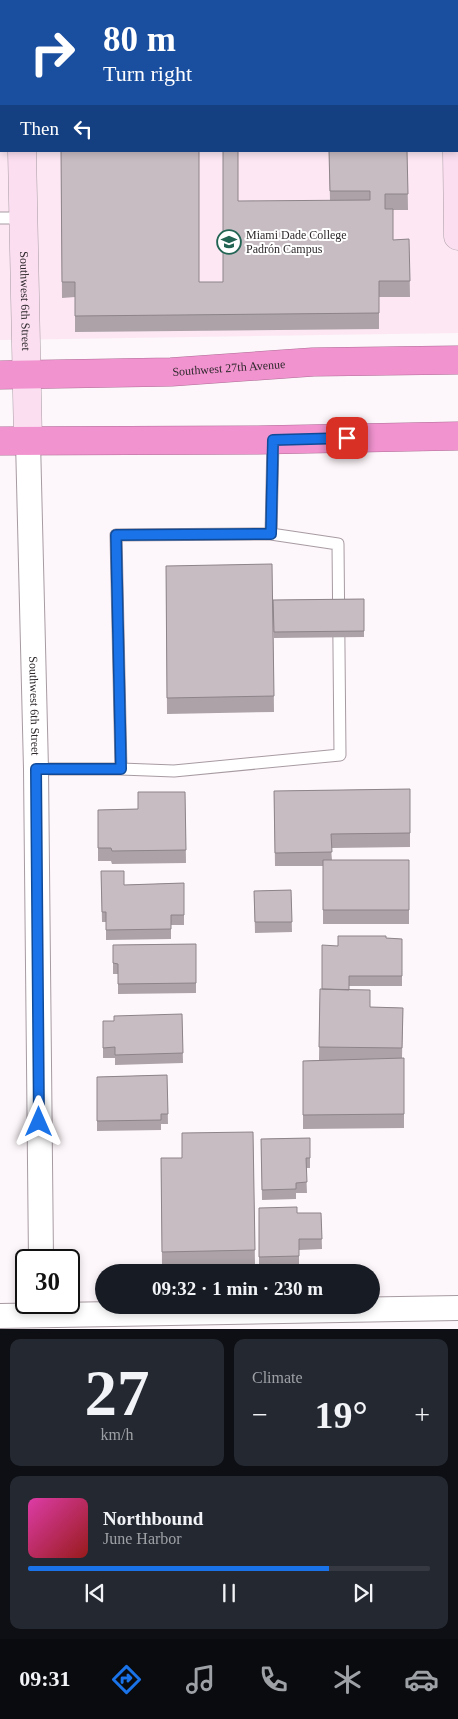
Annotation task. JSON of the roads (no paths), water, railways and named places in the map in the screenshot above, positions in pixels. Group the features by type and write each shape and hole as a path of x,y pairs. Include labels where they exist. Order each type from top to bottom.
{"highway":[{"name":"Southwest 27th Avenue","path":"13,375 171,372 313,362 458,360"},
{"path":"0,441 273,440 458,436"}],"street":[{"name":"Southwest 6th Street","path":"22,152 11,218 13,375 28,441 36,769 41,1249"},
{"path":"456,152 458,236"},
{"path":"0,1316 458,1308"}],"lane":[{"path":"271,534 273,440"},
{"path":"36,769 174,771 340,755 338,544 271,534 116,535 121,769"}],"place":[{"name":"Miami Dade College Padrón Campus","path":"229,242"}]}
